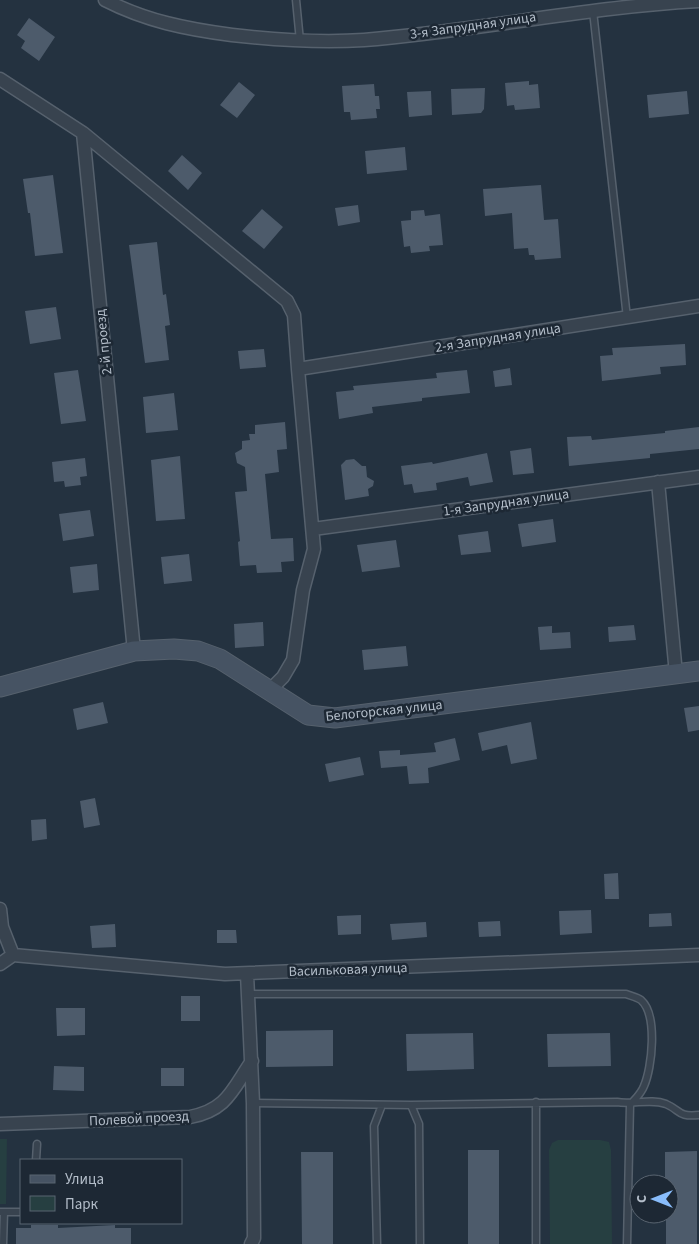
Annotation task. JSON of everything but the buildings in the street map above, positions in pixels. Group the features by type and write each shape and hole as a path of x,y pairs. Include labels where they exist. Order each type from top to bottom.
{"street":[{"name":"3-я Запрудная улица","path":"105,0 128,6 183,28 300,41 363,40 460,30 593,9 699,1"},
{"path":"0,79 83,133 286,301 294,315 313,530 313,560 303,590 292,660 283,677 270,690"},
{"name":"2-й проезд","path":"83,133 134,651"},
{"name":"2-я Запрудная улица","path":"298,369 699,306"},
{"name":"1-я Запрудная улица","path":"313,530 699,477"},
{"path":"658,482 676,674"},
{"name":"Белогорская улица","path":"0,687 134,651 174,649 198,651 220,659 308,715 334,718 699,671"},
{"path":"0,909 2,927 13,955 0,964"},
{"name":"Васильковая улица","path":"13,955 130,967 247,974 699,954"},
{"path":"247,974 253,1103 254,1238 251,1244"},
{"name":"Полевой проезд","path":"0,1124 76,1123 190,1117 204,1114 222,1105 252,1061"}],"lane":[{"path":"296,0 300,41"},
{"path":"593,9 627,318"},
{"path":"248,994 626,994 640,999 647,1009 652,1042 650,1064 644,1088 630,1105 627,1244"},
{"path":"536,1102 536,1244"},
{"path":"253,1103 411,1105 617,1102 630,1105 658,1103 667,1105 680,1114 699,1115"},
{"path":"377,1244 374,1126 382,1105"},
{"path":"411,1105 420,1124 420,1244"},
{"path":"36,1159 37,1144"},
{"path":"3,1244 2,1212 20,1212"}],"green space":[{"path":"0,1139 7,1139 6,1204 0,1204"},
{"path":"558,1140 600,1140 609,1142 611,1150 612,1244 550,1244 549,1150 552,1143"}]}
